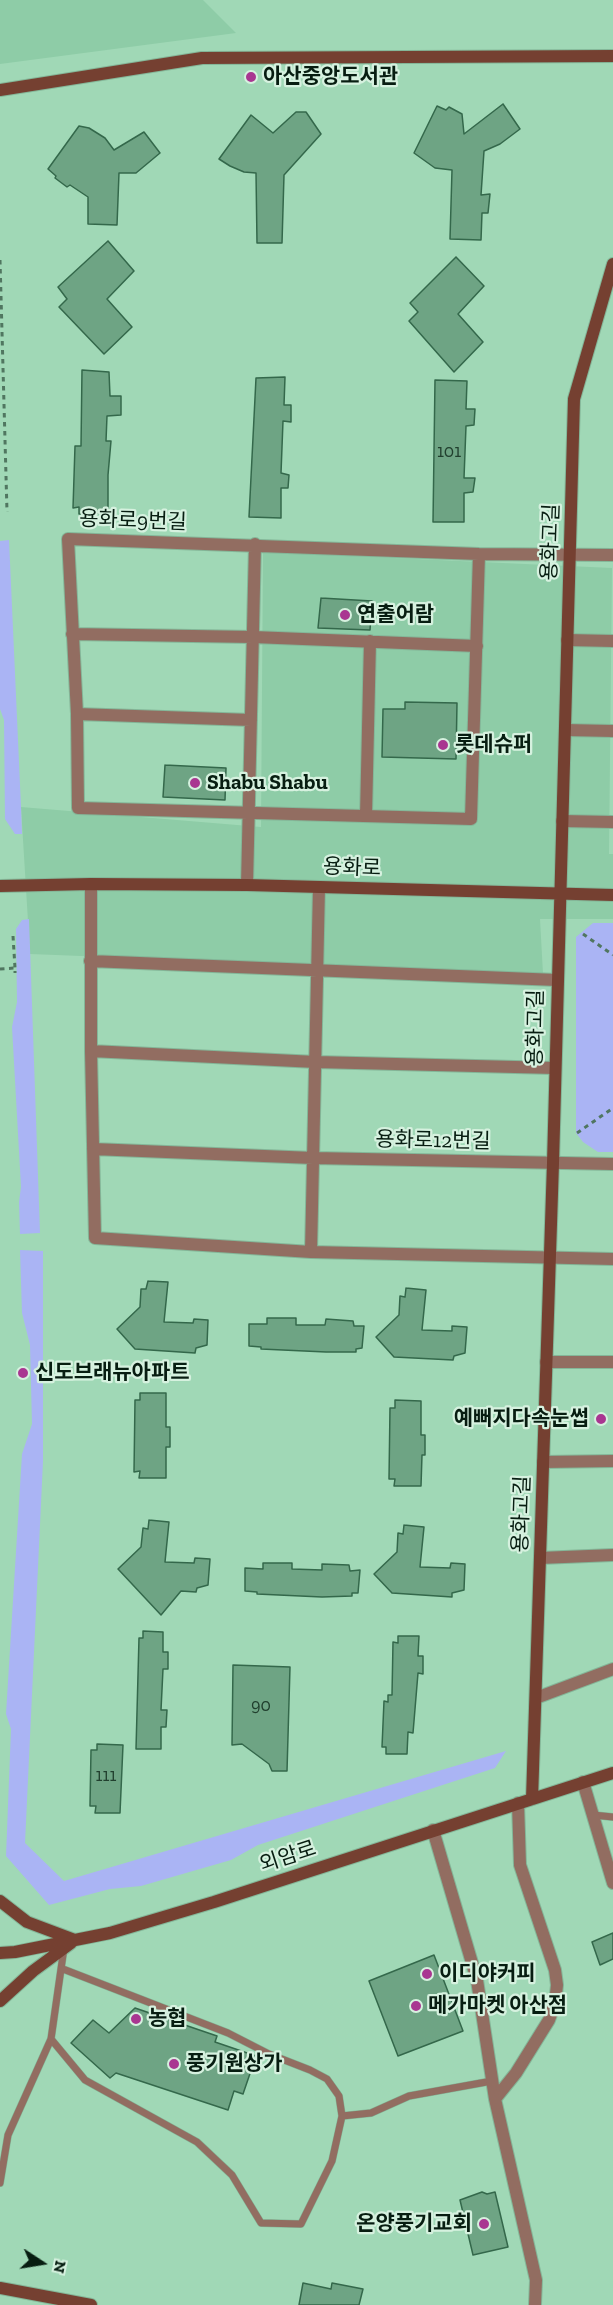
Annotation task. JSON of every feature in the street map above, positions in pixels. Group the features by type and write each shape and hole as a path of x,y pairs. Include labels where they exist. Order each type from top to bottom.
{"street":[{"path":"0,90 202,58 610,57"},
{"name":"용화고길","path":"532,1799 553,1163 574,399 613,264"},
{"name":"용화로9번길","path":"479,554 471,819 78,808 68,539 255,544 479,554 613,555"},
{"path":"247,885 255,544"},
{"path":"72,634 253,637 477,646"},
{"path":"567,640 613,641"},
{"path":"366,816 370,641"},
{"path":"76,714 251,720"},
{"path":"565,730 613,731"},
{"path":"562,821 613,822"},
{"path":"91,884 91,1051 95,1238 311,1252 613,1259"},
{"name":"용화로","path":"0,886 247,885 613,895"},
{"path":"311,1252 319,887"},
{"path":"90,961 557,980"},
{"path":"91,1051 316,1062 555,1068"},
{"name":"용화로12번길","path":"93,1149 313,1158 613,1164"},
{"path":"546,1362 613,1362"},
{"path":"543,1462 613,1461"},
{"path":"540,1558 613,1555"},
{"path":"536,1698 613,1669"},
{"name":"외암로","path":"0,1953 111,1933 613,1773"},
{"path":"583,1782 613,1883"},
{"path":"495,2099 516,2073 549,2020 555,2003 555,1970 520,1865 518,1803"},
{"path":"433,1830 477,1980 495,2099 536,2280 535,2305"},
{"path":"0,1901 27,1922 76,1940"},
{"path":"0,2001 33,1971 76,1940"},
{"path":"0,2288 91,2305"}],"lane":[{"path":"593,1815 613,1817"},
{"path":"0,2183 8,2135 51,2039 63,1969 64,1948"},
{"path":"51,2039 85,2080 197,2142 232,2175 261,2223 300,2224 332,2161 342,2116 339,2096 327,2079 228,2033 63,1969"},
{"path":"342,2116 371,2113 409,2096 492,2081"}],"path":[{"path":"0,260 7,512"},
{"path":"583,934 613,955"},
{"path":"0,969 15,970 14,936"},
{"path":"578,1133 613,1107"}],"shaded area":[{"path":"0,0 203,0 236,33 0,64"},
{"path":"9,540 22,834 15,834 5,819 4,720 0,709 0,541"},
{"path":"263,552 612,568 609,854 613,854 613,919 540,919 543,974 30,954 21,807 261,827"},
{"path":"29,919 40,1233 20,1234 21,1187 12,1027 17,1002 16,929 22,920"},
{"path":"593,923 613,923 613,1152 598,1152 583,1142 576,1133 576,937"},
{"path":"20,1250 43,1251 43,1461 25,1843 64,1881 506,1751 495,1768 258,1845 231,1860 141,1886 110,1889 49,1905 6,1856 11,1729 6,1714 22,1454 32,1424 30,1345 22,1313"}],"building":[{"path":"503,104 520,129 500,144 484,151 481,195 490,194 488,213 482,213 481,240 450,239 452,170 435,168 414,153 437,106 446,110 449,107 462,114 464,134"},
{"path":"296,112 306,112 321,134 284,175 282,243 257,243 256,173 244,172 219,159 251,115 273,133"},
{"path":"79,126 89,128 105,138 114,150 144,132 160,153 136,173 119,173 117,225 88,224 88,197 70,185 67,187 48,169"},
{"path":"108,241 134,271 107,299 132,327 104,354 59,307 67,299 58,287"},
{"path":"456,257 484,286 458,314 483,342 454,372 409,321 418,312 410,303"},
{"path":"82,370 109,372 110,396 121,396 121,415 107,416 106,441 111,441 108,513 79,514 79,507 73,508 75,446 81,446"},
{"path":"285,377 284,405 291,405 291,422 283,421 281,473 289,475 288,488 281,488 281,518 249,517 256,378"},
{"path":"435,380 467,381 466,409 475,409 474,425 466,426 464,478 475,478 473,492 464,493 464,522 433,522"},
{"name":"연출어람","path":"321,598 372,601 370,630 318,628"},
{"path":"405,702 457,703 456,759 382,757 383,709 405,709"},
{"name":"Shabu Shabu","path":"165,765 226,768 225,800 163,797"},
{"path":"148,1281 168,1282 164,1322 193,1323 194,1319 208,1320 207,1345 196,1348 195,1353 135,1349 117,1329 140,1307 141,1289 146,1289"},
{"path":"406,1288 426,1290 422,1330 452,1331 452,1326 467,1327 465,1353 454,1356 453,1360 394,1357 376,1337 399,1315 400,1296 405,1297"},
{"path":"267,1318 296,1318 296,1325 325,1325 326,1319 353,1321 354,1326 364,1326 362,1348 356,1349 356,1352 326,1352 261,1349 261,1347 249,1346 249,1324 267,1324"},
{"path":"140,1393 166,1393 166,1427 170,1427 170,1447 166,1447 166,1478 139,1478 140,1471 134,1472 135,1400 140,1400"},
{"path":"395,1400 421,1401 421,1435 425,1435 425,1455 422,1455 421,1486 394,1486 395,1479 389,1479 390,1408 395,1408"},
{"path":"149,1520 169,1522 165,1562 194,1563 195,1558 210,1559 208,1585 197,1588 196,1592 181,1591 161,1615 118,1569 141,1547 143,1528 148,1529"},
{"path":"404,1525 424,1527 420,1567 450,1568 451,1563 465,1564 464,1590 452,1593 452,1597 392,1593 374,1574 397,1552 398,1533 403,1534"},
{"path":"263,1563 292,1563 292,1569 322,1570 322,1564 349,1565 350,1571 360,1570 358,1593 352,1593 352,1596 322,1597 257,1594 257,1592 245,1591 245,1568 263,1569"},
{"path":"143,1631 163,1632 163,1652 168,1652 168,1669 163,1669 161,1710 167,1710 166,1727 161,1727 161,1749 136,1749 139,1638 143,1638"},
{"path":"398,1636 419,1636 418,1656 423,1656 423,1674 418,1673 413,1733 408,1732 407,1754 386,1754 386,1747 382,1747 384,1701 388,1702 388,1695 392,1695 393,1642 398,1643"},
{"path":"233,1665 290,1667 287,1771 272,1771 269,1764 242,1744 232,1745"},
{"path":"97,1744 123,1745 120,1813 95,1813 96,1806 90,1806 91,1750 97,1750"},
{"path":"613,1933 613,1959 600,1965 592,1942"},
{"name":"메가마켓 아산점","path":"434,1955 463,2031 398,2056 369,1981"},
{"name":"풍기원상가","path":"135,2008 217,2036 215,2042 256,2056 243,2094 234,2091 228,2110 116,2073 110,2078 71,2043 93,2020 109,2033"},
{"name":"온양풍기교회","path":"482,2192 487,2194 495,2192 508,2247 473,2255 460,2200"},
{"path":"303,2283 331,2289 332,2283 363,2289 359,2305 299,2305"}],"place":[{"name":"아산중앙도서관","path":"251,77"},
{"name":"연출어람","path":"345,615"},
{"name":"롯데슈퍼","path":"443,745"},
{"name":"Shabu Shabu","path":"195,783"},
{"name":"신도브래뉴아파트","path":"23,1373"},
{"name":"예뻐지다속눈썹","path":"601,1419"},
{"name":"이디야커피","path":"427,1974"},
{"name":"메가마켓 아산점","path":"416,2006"},
{"name":"농협","path":"136,2019"},
{"name":"풍기원상가","path":"174,2064"},
{"name":"온양풍기교회","path":"484,2224"}]}
